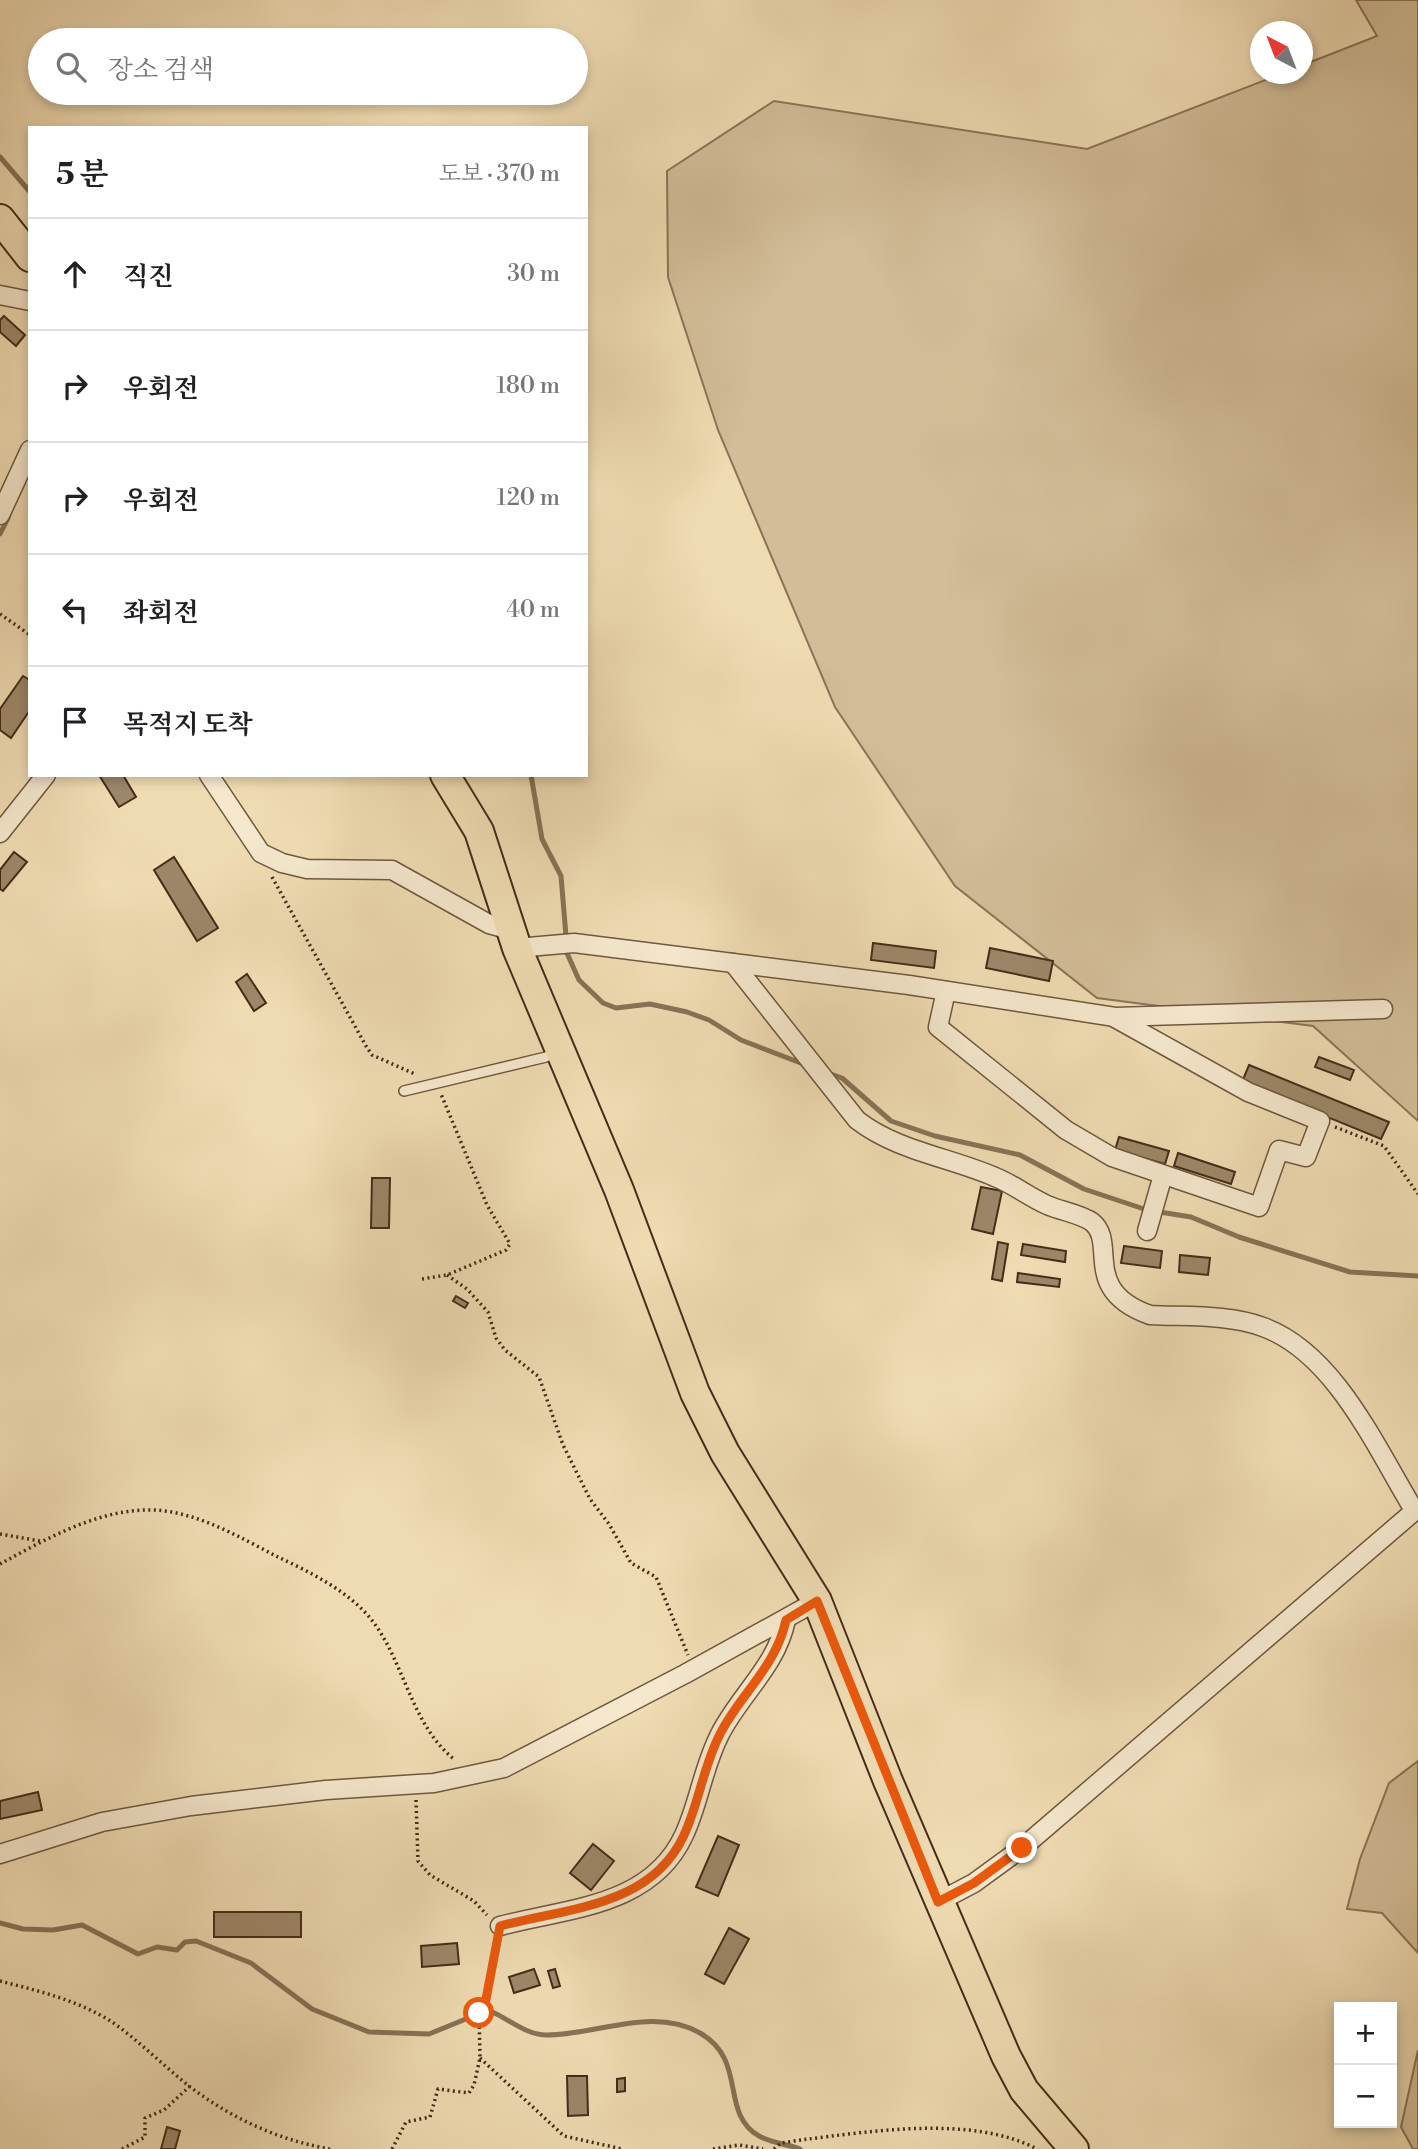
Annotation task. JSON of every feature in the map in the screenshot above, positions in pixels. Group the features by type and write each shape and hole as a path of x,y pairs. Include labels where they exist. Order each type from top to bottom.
{"main road":[{"path":"0,219 28,254"},
{"path":"445,777 479,831 514,939 619,1190 705,1413 725,1453 817,1601 938,1902 1006,2056 1024,2090 1074,2149"}],"street":[{"path":"0,295 28,301"},
{"path":"0,515 28,454"},
{"path":"0,833 44,777"},
{"path":"210,777 261,853 282,863 307,869 392,870 514,939 574,943 946,991 1115,1017 1383,1009"},
{"path":"733,964 857,1121 874,1133 891,1143 997,1177 1037,1200 1091,1221 1102,1236 1107,1280 1115,1292 1138,1310 1150,1315 1239,1321 1263,1327 1304,1350 1338,1387 1416,1509 1022,1848 974,1883 938,1902"},
{"path":"946,991 938,1027 1066,1130 1112,1157 1259,1207 1279,1150 1306,1157 1320,1121 1248,1092 1115,1017"},
{"path":"1148,1225 1163,1175"},
{"path":"0,1854 102,1822 191,1806 326,1790 416,1784 480,1775 530,1756 817,1601"},
{"path":"500,1926 553,1911 597,1905 636,1890 668,1862 684,1835 703,1771 720,1734 768,1667 781,1644 786,1620"}],"lane":[{"path":"404,1091 546,1057 558,1049"}],"path":[{"path":"0,614 28,634"},
{"path":"261,853 283,902 372,1055 437,1082 483,1196 510,1244 506,1250 447,1275 422,1279"},
{"path":"1320,1121 1384,1146 1418,1194"},
{"path":"447,1275 467,1289 488,1312 496,1338 505,1350 539,1377 558,1435 590,1499 609,1524 631,1563 656,1577 663,1589 688,1656 685,1674"},
{"path":"0,1564 42,1541 113,1515 153,1510 199,1520 298,1567 361,1606 388,1644 414,1702 432,1732 450,1756 467,1770 480,1775"},
{"path":"0,1534 42,1541"},
{"path":"392,2149 407,2122 430,2117 438,2089 469,2093 474,2085 480,2058 479,2013 486,1999 500,1926 474,1901 430,1875 418,1861 416,1784"},
{"path":"0,1981 63,1998 101,2016 190,2086 270,2134 330,2149"},
{"path":"480,2058 564,2136 622,2149"},
{"path":"122,2149 145,2137 145,2118 164,2110 190,2086"},
{"path":"774,2149 781,2143 801,2140 928,2129 992,2132 1013,2137 1037,2149"},
{"path":"713,2149 739,2145 763,2149"}],"shaded area":[{"path":"1356,0 1418,0 1418,1121 1313,1026 1097,998 955,886 835,707 718,430 668,277 667,171 774,101 1087,149 1255,84 1313,84 1313,61 1377,36"},
{"path":"1418,1761 1418,1953 1382,1913 1347,1909 1360,1859 1389,1783"},
{"path":"1418,2050 1418,2149 1413,2149 1401,2127"}],"building":[{"path":"4,316 25,335 16,346 0,332 0,320"},
{"path":"23,676 28,679 28,713 11,738 0,730 0,709"},
{"path":"100,777 124,777 136,797 119,807"},
{"path":"14,852 27,862 3,891 0,889 0,870"},
{"path":"174,857 218,928 197,941 154,870"},
{"path":"873,943 936,951 934,968 871,960"},
{"path":"990,948 1053,961 1049,981 986,968"},
{"path":"247,974 266,1003 254,1011 236,982"},
{"path":"1319,1057 1354,1070 1350,1080 1315,1067"},
{"path":"1249,1065 1389,1122 1381,1139 1242,1082"},
{"path":"1119,1137 1169,1151 1165,1164 1115,1150"},
{"path":"1178,1153 1235,1172 1231,1184 1174,1166"},
{"path":"372,1178 390,1178 389,1228 371,1228"},
{"path":"981,1187 1002,1191 993,1234 972,1229"},
{"path":"998,1242 1008,1244 1002,1281 992,1279"},
{"path":"1023,1244 1066,1251 1065,1262 1021,1255"},
{"path":"1124,1246 1162,1251 1160,1268 1121,1263"},
{"path":"1180,1255 1210,1258 1208,1275 1179,1272"},
{"path":"1018,1273 1060,1279 1059,1287 1017,1282"},
{"path":"456,1296 468,1303 465,1308 453,1301"},
{"path":"38,1792 42,1810 0,1819 0,1801"},
{"path":"718,1836 739,1845 718,1896 696,1887"},
{"path":"593,1844 614,1861 591,1890 570,1873"},
{"path":"214,1912 301,1912 301,1937 214,1937"},
{"path":"729,1928 749,1939 724,1984 705,1974"},
{"path":"457,1943 459,1964 422,1967 421,1946"},
{"path":"534,1969 540,1985 514,1993 509,1977"},
{"path":"555,1969 560,1986 553,1988 548,1971"},
{"path":"567,2076 587,2076 588,2115 568,2116"},
{"path":"625,2078 625,2091 617,2092 617,2079"},
{"path":"167,2127 180,2131 175,2149 161,2149"}],"waterway":[{"path":"0,157 28,190"},
{"path":"0,534 8,518"},
{"path":"531,777 542,839 561,876 566,936"},
{"path":"566,951 579,980 603,1003 616,1008 650,1004 687,1012 709,1020 741,1040 806,1065"},
{"path":"825,1072 842,1078 891,1121 935,1136 1020,1155 1084,1189 1147,1210 1191,1217 1239,1237 1350,1272 1418,1276"},
{"path":"0,1923 23,1929 53,1930 82,1925 138,1954 157,1947 177,1950 185,1942 196,1941 251,1963 312,2009 369,2032 429,2034 488,2010 524,2029 547,2035 644,2022 682,2025 715,2044 724,2057 735,2100 747,2126 759,2136 800,2149"}],"route":[{"path":"479,2013 486,1999 500,1926 553,1911 597,1905 636,1890 668,1862 684,1835 703,1771 720,1734 738,1705 768,1667 781,1644 786,1620 817,1601 938,1902 974,1883 1022,1848"}]}
